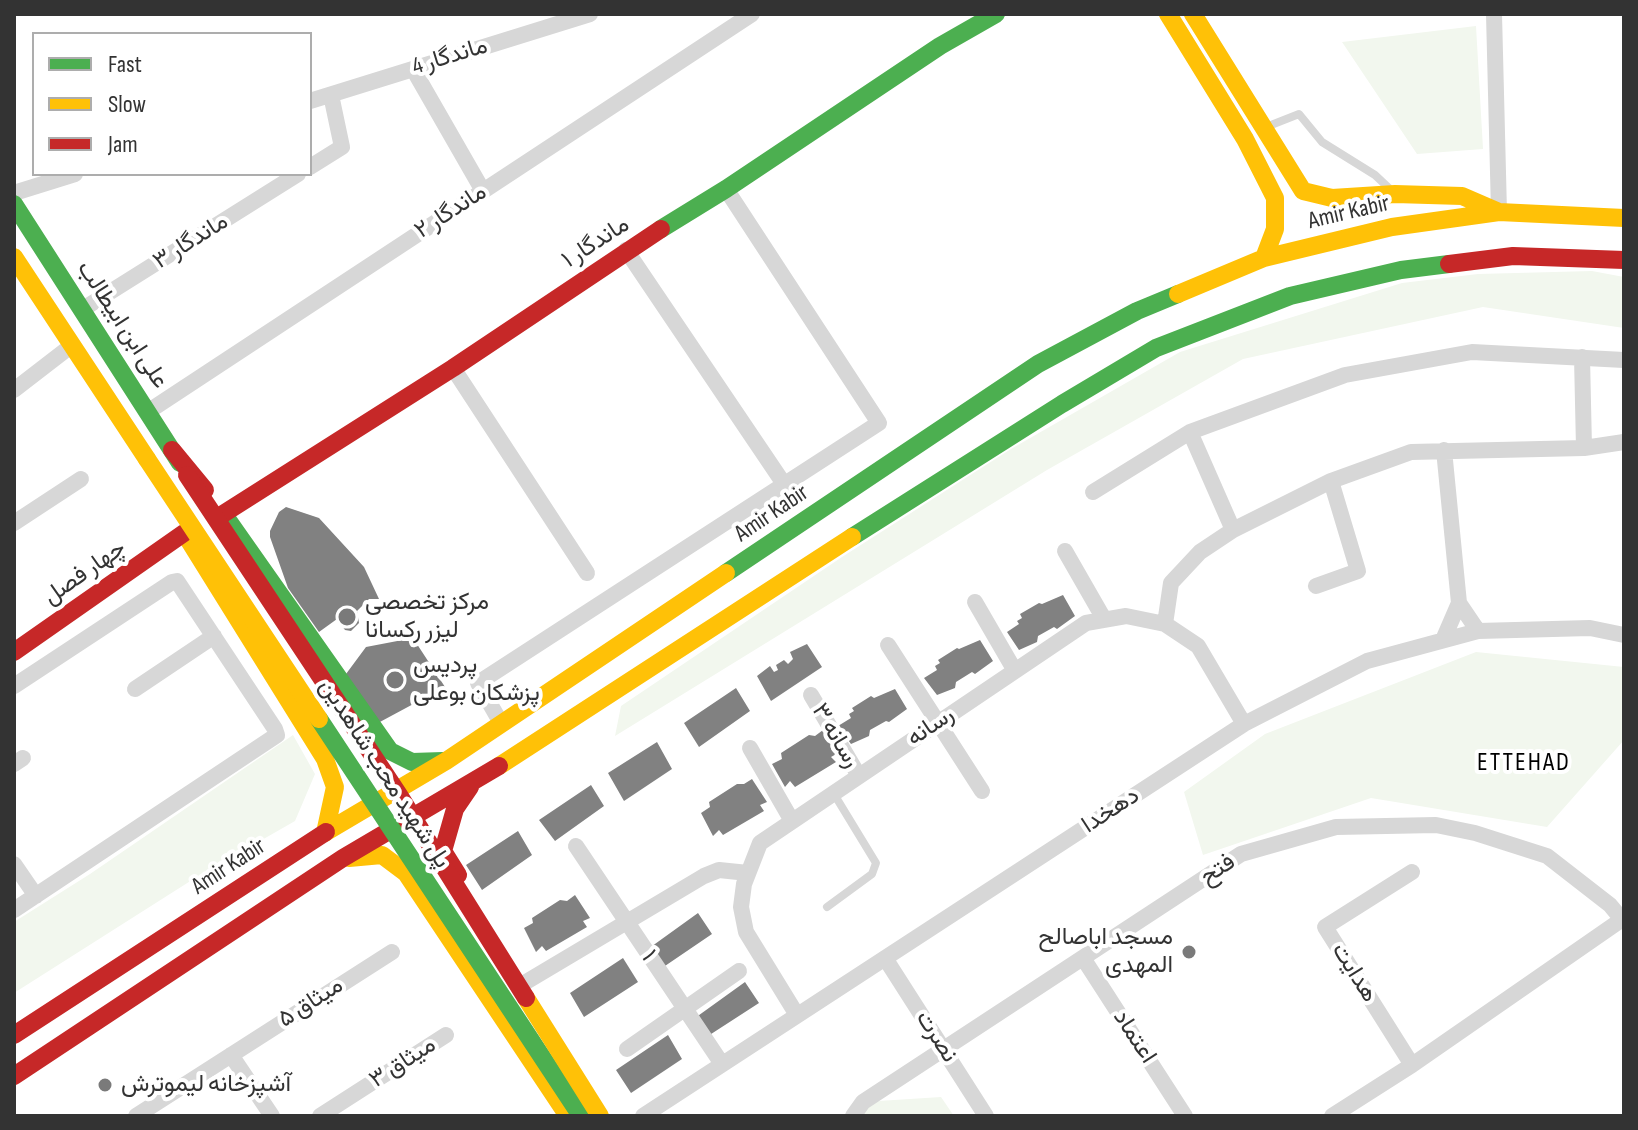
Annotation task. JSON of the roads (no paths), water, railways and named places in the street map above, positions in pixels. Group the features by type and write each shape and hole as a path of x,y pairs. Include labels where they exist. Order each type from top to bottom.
{"main road":[{"name":"ماندگار ۱","path":"223,514 453,368 626,250 726,189 940,46 996,14"},
{"path":"1168,14 1245,139 1275,198 1275,229 1264,258"},
{"path":"1193,14 1303,191 1332,198 1395,194 1462,196 1499,212"},
{"path":"1203,69 1221,58"},
{"name":"علی ابن ابیطالب","path":"14,204 149,411 187,475"},
{"name":"Amir Kabir","path":"14,1035 325,833 446,761 1038,364 1125,317 1264,258 1392,227 1499,212 1624,218"},
{"path":"14,1076 343,858 474,782 905,503 1156,348 1290,296 1401,270 1513,256 1624,260"},
{"path":"14,257 144,455 184,533 325,759 335,787 325,833"},
{"path":"938,433 927,448 928,464 940,474 959,471"},
{"path":"172,450 223,514 390,751 412,762 446,761"},
{"name":"پل شهید محب شاهدین","path":"144,455 581,1116"},
{"path":"883,470 895,468 908,477 912,492 905,503"},
{"name":"پل شهید محب شاهدین","path":"187,475 399,795 600,1116"},
{"name":"چهار فصل","path":"14,652 184,533"},
{"path":"325,759 341,764 354,762 371,745 374,729"},
{"path":"443,851 455,809 474,782"},
{"path":"406,873 410,859 418,851 429,848 443,851 612,1116"},
{"path":"343,858 382,855 406,873 568,1116"}],"street":[{"name":"ماندگار 4","path":"312,100 590,14"},
{"name":"ماندگار ۲","path":"149,411 752,14"},
{"path":"1494,14 1499,212"},
{"path":"413,69 483,191"},
{"path":"312,166 342,147 331,95"},
{"path":"14,193 69,176"},
{"name":"ماندگار ۳","path":"83,309 295,176"},
{"path":"501,723 478,683 879,423 726,189"},
{"path":"626,250 784,484"},
{"path":"14,390 71,346"},
{"path":"1093,492 1190,432 1345,375 1472,352 1624,360"},
{"path":"1582,357 1584,448"},
{"path":"453,368 587,573"},
{"path":"1190,432 1233,530"},
{"path":"1165,624 1171,583 1200,552 1233,530 1331,481 1411,452 1584,448 1624,442"},
{"path":"1444,450 1459,603 1478,631"},
{"path":"14,523 81,479"},
{"path":"1316,586 1358,571 1331,481"},
{"path":"1065,551 1104,619"},
{"path":"14,686 177,581 277,735 14,910"},
{"path":"975,602 1015,671"},
{"path":"1443,640 1459,603"},
{"path":"135,689 210,631 231,610"},
{"name":"رسانه","path":"797,1015 746,932 741,907 748,873 760,843 1086,623 1126,616 1165,624 1198,646 1244,724"},
{"name":"دهخدا","path":"643,1116 1244,724 1367,661 1478,631 1590,628 1624,635"},
{"path":"888,645 982,791"},
{"name":"رسانه ۳","path":"811,695 859,776"},
{"path":"750,748 792,821"},
{"name":"فتح","path":"853,1116 863,1102 1241,854 1336,827 1436,825 1547,856 1610,905 1624,920"},
{"name":"۱","path":"576,846 722,1064"},
{"path":"14,864 36,896"},
{"path":"526,982 704,876 719,870 748,873"},
{"name":"هدایت","path":"1412,872 1325,927 1412,1065"},
{"path":"1332,1116 1624,920"},
{"name":"میثاق ۵","path":"136,1116 392,952"},
{"name":"نصرت","path":"885,958 986,1116"},
{"name":"اعتماد","path":"1083,958 1182,1115"},
{"path":"627,1049 739,971"},
{"name":"میثاق ۳","path":"320,1116 446,1035"},
{"path":"231,1055 272,1116"}],"lane":[{"path":"1245,139 1265,127 1299,114 1322,142 1375,175 1395,194"},
{"path":"827,907 872,874 876,863 833,793"}],"place":[{"name":"مرکز تخصصی لیزر رکسانا","path":"347,617"},
{"name":"پردیس پزشکان بوعلی","path":"395,680"},
{"name":"مسجد اباصالح المهدی","path":"1189,952"},
{"name":"آشپزخانه لیموترش","path":"105,1085"}],"district":[{"name":"ETTEHAD","path":"1524,763"}]}
